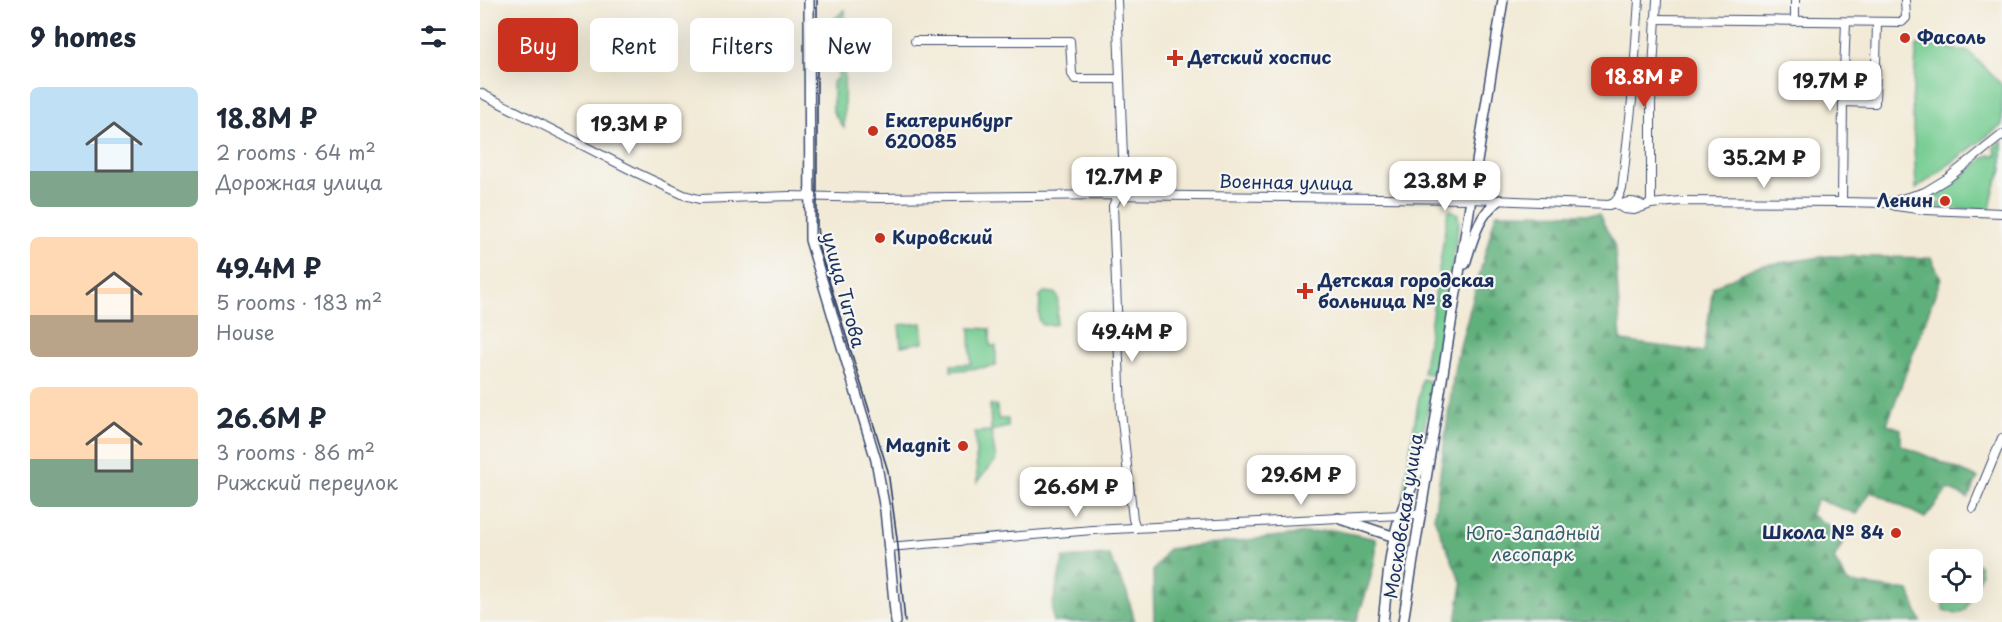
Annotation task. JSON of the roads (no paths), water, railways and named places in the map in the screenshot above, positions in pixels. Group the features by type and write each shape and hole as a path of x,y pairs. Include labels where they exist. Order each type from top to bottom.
{"main road":[{"name":"улица Титова","path":"809,0 810,240 876,460 881,485 896,622"},
{"name":"Московская улица","path":"1403,622 1503,0"},
{"path":"1458,280 1463,272 1473,237 1490,208 1500,200"},
{"name":"Московская улица","path":"1383,622 1400,515 1419,472 1437,414"},
{"path":"1338,518 1395,537"}],"street":[{"path":"1117,0 1124,183 1113,206 1119,381 1133,519 1136,528"},
{"path":"1616,204 1622,189 1632,100 1639,0"},
{"path":"1647,205 1657,0"},
{"path":"1795,0 1795,21"},
{"path":"1655,19 1902,22 1906,18 1905,0"},
{"path":"1842,202 1846,22"},
{"path":"1843,102 1875,103 1877,23"},
{"path":"915,41 1070,41 1072,74 1075,79 1120,79"},
{"name":"Военная улица","path":"480,93 637,173 693,198 712,200 789,196 1118,195 1471,199 1609,205 1624,202 1639,210 1647,205 1680,201 1888,203"},
{"path":"1888,203 1925,192 1948,178 2002,135"},
{"path":"1925,192 1925,210"},
{"path":"1888,203 1925,210 2002,213"},
{"path":"1973,508 2002,438"},
{"path":"888,547 1136,528 1421,514"}],"tram line":[{"path":"817,0 817,225 819,248 888,471 905,622"}],"place":[{"name":"Фасоль","path":"1905,38"},
{"name":"Детский хоспис","path":"1175,58"},
{"name":"Екатеринбург 620085","path":"873,131"},
{"name":"Ленин","path":"1945,201"},
{"name":"Кировский","path":"880,238"},
{"name":"Детская городская больница № 8","path":"1305,291"},
{"name":"Magnit","path":"963,446"},
{"name":"Школа № 84","path":"1896,533"}],"park label":[{"name":"Юго-Западный лесопарк","path":"1533,544"}]}
